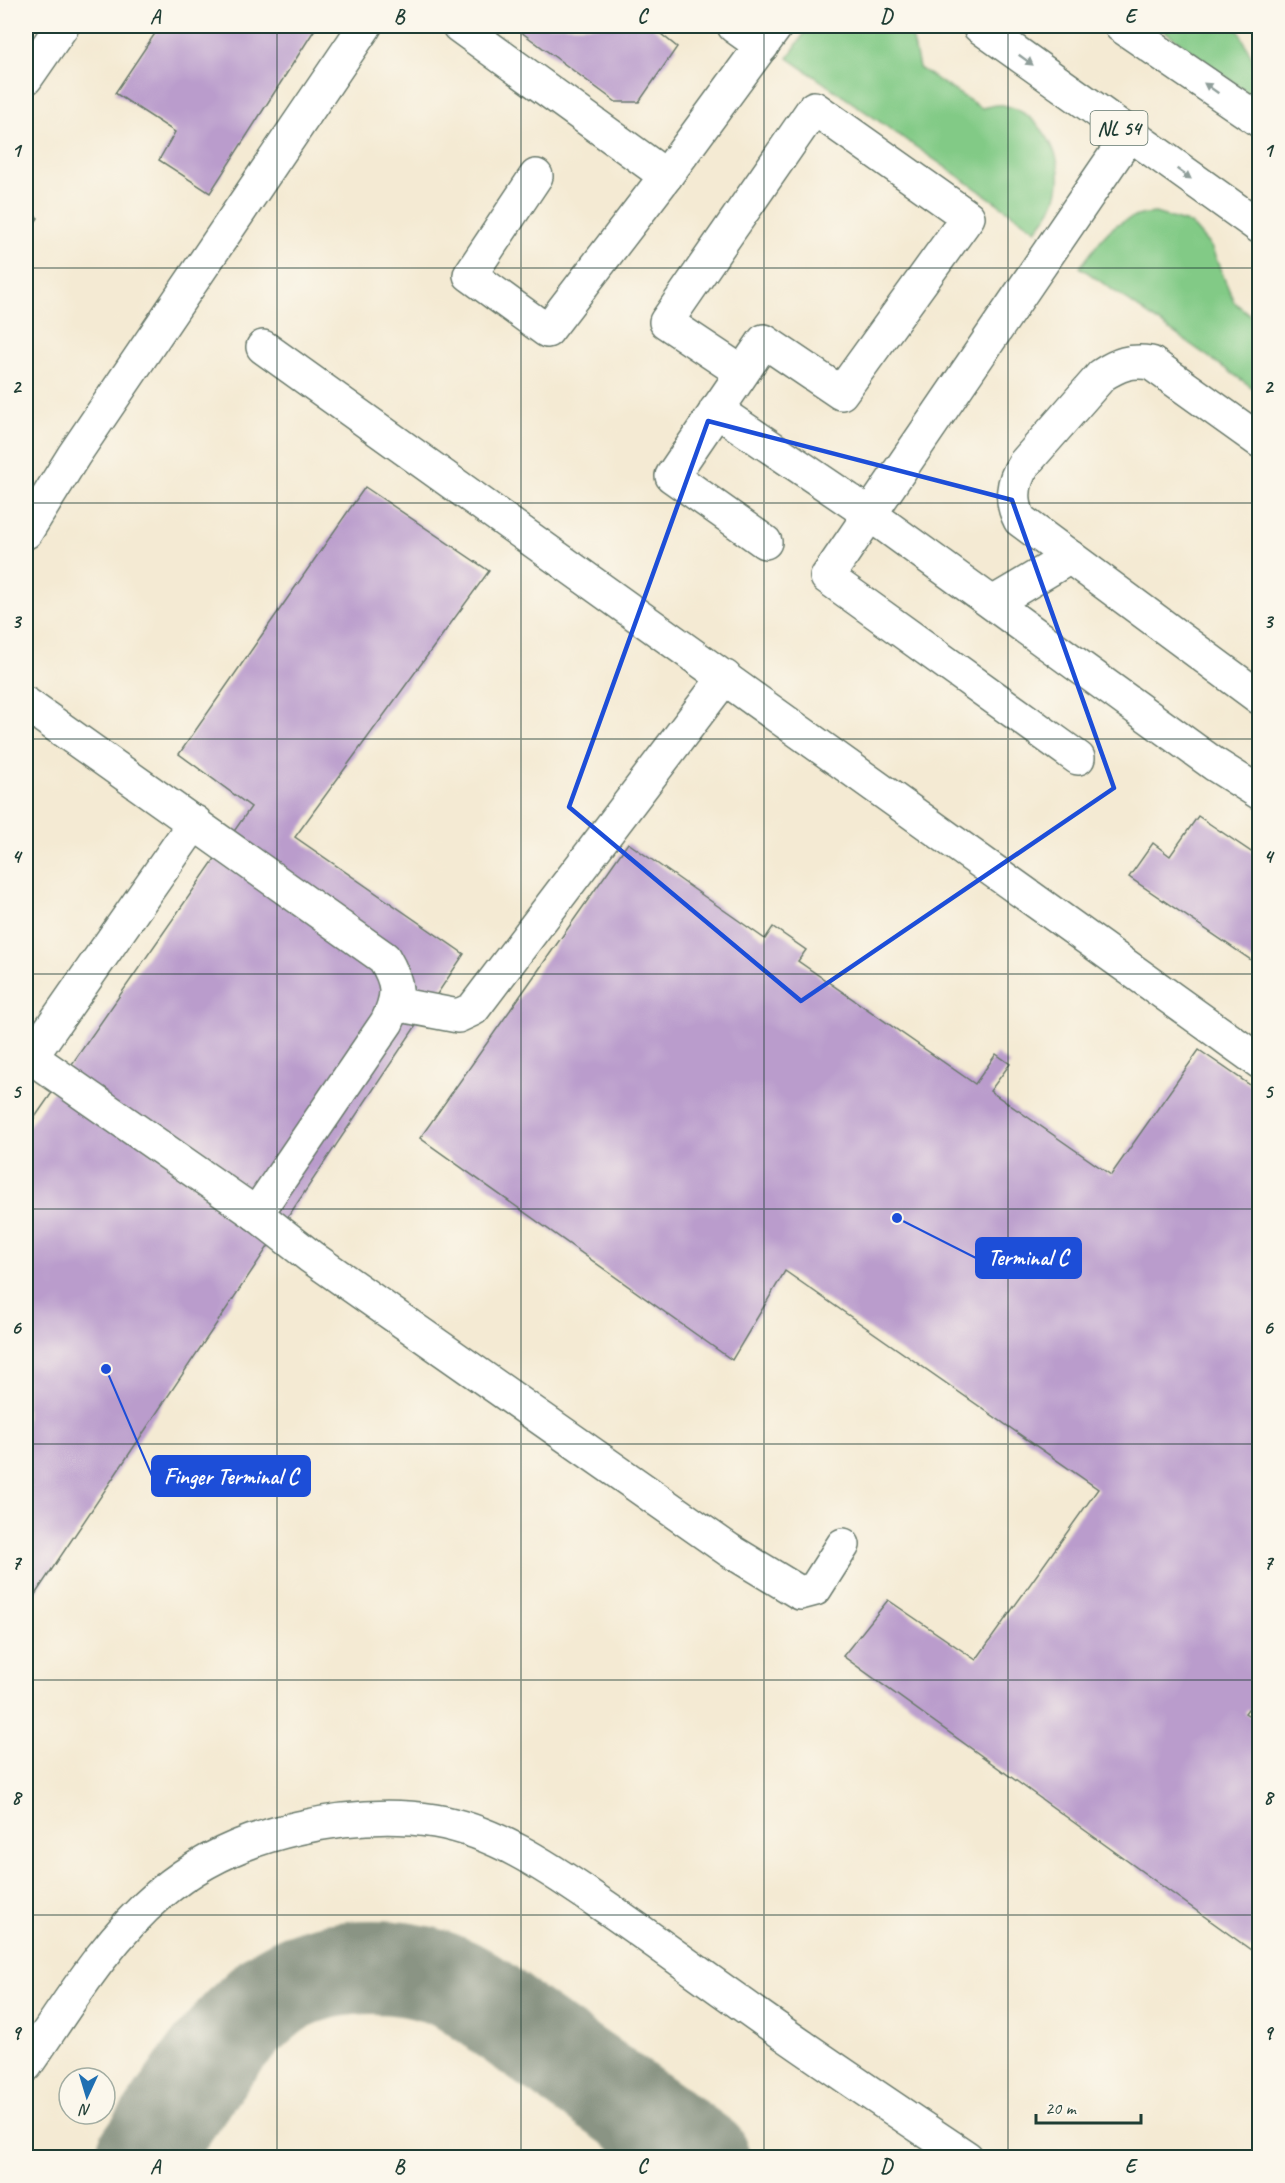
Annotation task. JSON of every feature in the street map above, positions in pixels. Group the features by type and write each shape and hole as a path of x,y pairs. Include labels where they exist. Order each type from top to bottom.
{"main road":[{"path":"26,78 62,26"},
{"path":"26,532 365,26"},
{"path":"459,26 666,176"},
{"path":"536,176 470,275 547,331 666,176 769,36 734,26"},
{"name":"NL 54","path":"979,26 1260,227"},
{"path":"1121,26 1260,121"},
{"path":"741,372 666,322 814,108 968,217 841,393 764,341 672,476 765,542"},
{"path":"1078,758 827,577 868,513 1129,135"},
{"path":"263,347 1260,1062"},
{"path":"1260,441 1150,363 1132,361 1117,366 1102,375 1016,477 1013,506 1020,520 1260,698"},
{"path":"716,410 868,513 1214,764 1260,793"},
{"path":"993,603 1070,557"},
{"path":"395,1004 458,1016 473,1009 725,677"},
{"path":"26,704 384,958 396,978 395,1004 381,1030 256,1214"},
{"path":"195,822 31,1057 256,1214 311,1257 719,1544 800,1593 815,1589 843,1545"},
{"path":"26,2065 128,1923 163,1892 210,1860 261,1836 320,1823 378,1817 437,1822 492,1839 538,1861 624,1919 794,2042 967,2157"}],"highlighted area":[{"path":"708,421 1012,500 1114,788 801,1001 569,807"}],"green space":[{"path":"809,26 910,26 919,68 981,108 1003,105 1016,109 1039,126 1053,149 1058,163 1059,176 1055,201 1036,230 788,58"},
{"path":"1158,26 1237,26 1259,73 1259,101"},
{"path":"1155,213 1191,224 1211,247 1234,302 1259,322 1259,392 1080,267 1104,237 1119,223 1140,215"}],"building":[{"path":"160,26 317,26 210,193 159,160 175,132 115,93"},
{"path":"513,26 651,26 677,47 639,102 616,102"},
{"path":"26,209 38,218 26,236"},
{"path":"365,487 489,571 295,837 464,954 26,1608 26,1130 251,807 179,754"},
{"path":"1198,816 1260,858 1260,966 1129,877 1153,843 1170,856"},
{"path":"628,843 765,939 773,927 806,950 798,961 975,1084 996,1054 1010,1064 990,1091 1111,1175 1199,1050 1260,1092 1260,1716 1248,1709 1245,1713 1260,1723 1260,1937 1251,1950 843,1656 888,1600 976,1660 1098,1489 785,1271 732,1360 420,1138"}],"taxiway":[{"path":"142,2158 218,2050 235,2030 273,1995 313,1975 361,1967 409,1970 432,1975 462,1988 703,2158"}],"place":[{"name":"Terminal C","path":"897,1218"},
{"name":"Finger Terminal C","path":"106,1369"}]}
